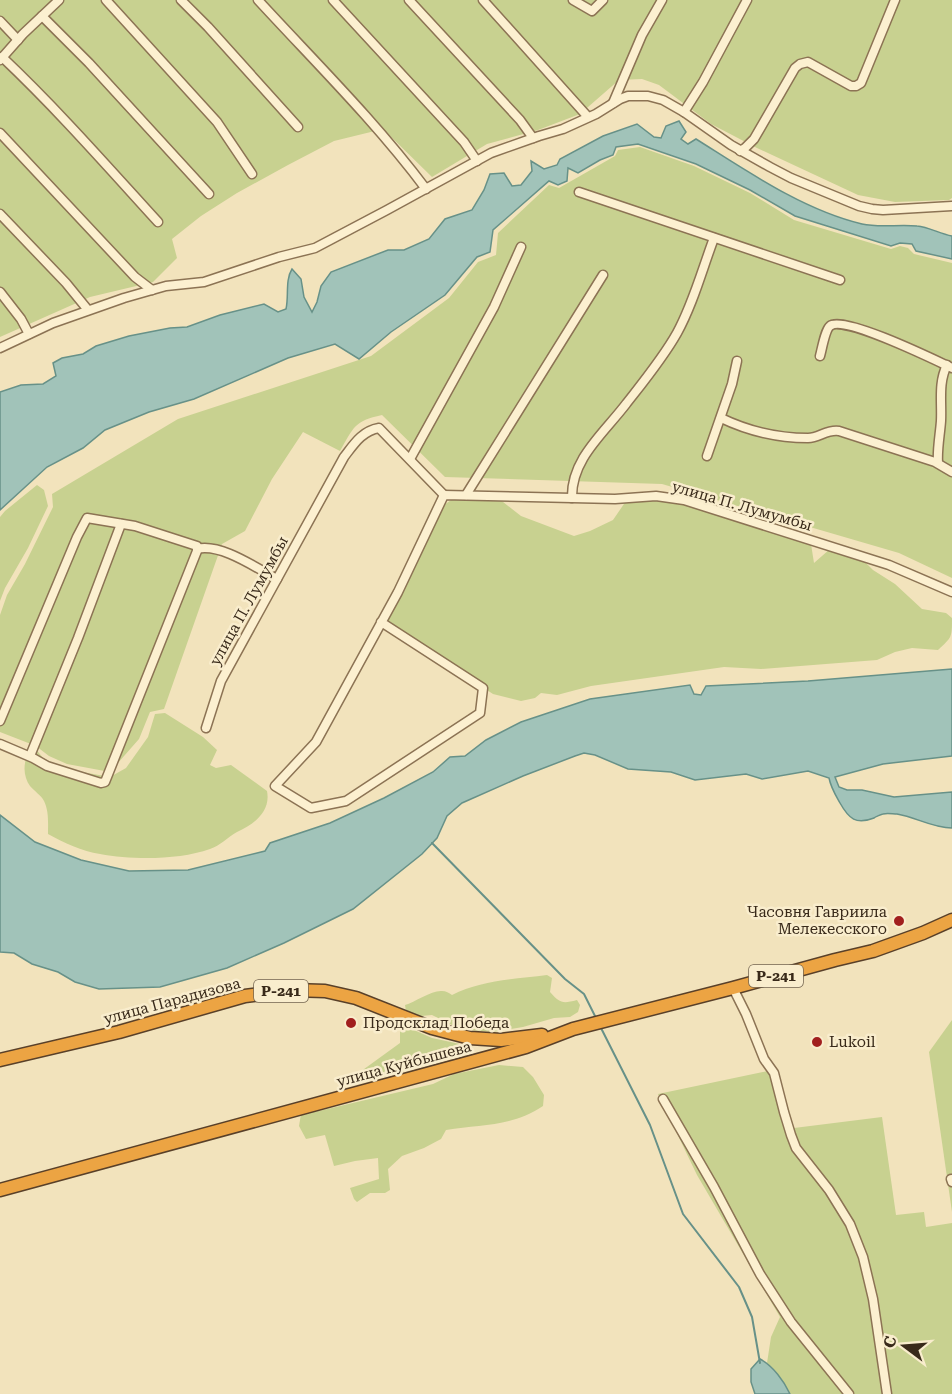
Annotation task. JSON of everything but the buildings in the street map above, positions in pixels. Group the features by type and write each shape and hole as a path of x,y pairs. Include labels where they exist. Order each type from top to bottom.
{"highway":[{"name":"улица Куйбышева","path":"0,1190 526,1047 567,1031 873,951 952,920"},
{"name":"улица Парадизова","path":"0,1060 119,1032 244,996 292,990 325,991 356,998 432,1028 470,1038 501,1040 567,1031"}],"street":[{"path":"59,0 1,59 21,75 158,222"},
{"path":"106,0 217,122 252,174"},
{"path":"181,0 298,127"},
{"path":"258,0 357,105 426,189"},
{"path":"333,0 464,142 477,161"},
{"path":"409,0 520,120 532,138"},
{"path":"483,0 588,117"},
{"path":"573,0 592,11 603,0"},
{"path":"613,103 628,64 662,0"},
{"path":"684,112 703,82 747,0"},
{"path":"741,151 754,139 795,68 800,64 808,62 851,86 856,86 861,82 895,0"},
{"path":"42,16 89,63 209,194"},
{"path":"0,21 18,40"},
{"path":"0,348 88,310 166,286 204,282 279,257 315,248 491,153 564,129 628,96 657,97 684,112 741,151 791,178 859,206 883,210 952,206"},
{"path":"0,133 135,277 152,290"},
{"path":"579,192 840,280"},
{"path":"0,214 66,283 88,310"},
{"path":"572,498 574,477 578,466 664,353 677,332 692,301 714,238"},
{"path":"410,459 494,307 521,247"},
{"path":"466,495 603,275"},
{"path":"0,292 12,306 29,334"},
{"path":"820,356 827,331 834,324 853,326 871,332 949,367 941,383 938,463"},
{"path":"707,456 732,384 737,361"},
{"path":"721,418 754,432 788,436 814,437 832,430 839,431 938,463 952,472"},
{"name":"улица П. Лумумбы","path":"206,728 221,681 344,457 360,436 379,428 444,495 615,499 656,496 684,500 889,565 952,592"},
{"path":"381,622 483,688 480,713 346,801 311,808 275,786 316,742 381,622 398,592 444,495"},
{"path":"0,721 87,518 135,526 197,546 198,551 105,782 101,783 47,766 30,756 0,744"},
{"path":"30,756 121,524"},
{"path":"197,549 214,548 277,579"},
{"path":"733,988 764,1059 774,1072 796,1148 829,1190 850,1224 864,1257 873,1299 887,1394"},
{"path":"663,1099 714,1187 760,1274 790,1322 849,1394"}],"green space":[{"path":"0,0 952,0 952,198 895,202 858,195 711,124 659,85 642,79 619,80 580,114 538,130 487,144 432,177 383,129 334,141 237,193 201,216 172,239 177,258 153,282 90,297 0,337"},
{"path":"640,147 694,166 750,193 794,220 891,249 900,246 908,248 914,254 952,263 952,578 899,553 662,484 445,477 382,415 356,426 340,451 303,432 272,479 245,531 222,544 164,709 150,712 139,739 110,772 67,764 49,756 36,746 0,732 0,615 7,595 53,507 52,494 178,419 371,356 449,298 478,262 496,255 498,233 549,185 559,188 615,156 618,150"},
{"path":"37,485 44,490 48,506 0,601 0,517"},
{"path":"454,498 498,498 521,516 574,536 613,520 626,501 655,498 684,502 811,544 814,563 830,549 863,560 873,570 895,584 922,609 946,613 952,618 951,633 949,639 938,650 912,648 877,660 761,669 724,667 591,686 557,695 541,693 535,698 521,701 493,694 386,623 444,505"},
{"path":"165,713 203,737 217,750 210,765 216,768 231,765 267,791 268,798 260,816 214,848 170,857 141,858 100,854 73,846 48,834 46,805 27,782 25,766 31,751 35,748 43,758 65,769 110,777 126,768 148,737 155,714"},
{"path":"547,975 552,978 550,992 562,1002 577,1000 580,1005 578,1012 570,1017 554,1018 523,1027 492,1032 460,1029 432,1015 421,1016 406,1011 405,1005 433,992 443,991 452,995 486,983"},
{"path":"952,1020 952,1212 929,1052"},
{"path":"405,1026 432,1038 460,1044 460,1053 456,1057 362,1080 358,1079 360,1072 400,1043 400,1032"},
{"path":"499,1065 523,1067 533,1077 544,1095 543,1106 520,1118 496,1124 446,1130 441,1139 402,1156 388,1169 390,1190 385,1193 370,1193 357,1202 350,1188 379,1179 378,1158 334,1166 325,1135 306,1139 299,1126 301,1114 433,1084 454,1074"},
{"path":"777,1069 794,1128 882,1117 896,1215 924,1212 926,1227 952,1223 952,1394 790,1394 767,1363 771,1337 780,1317 697,1175 658,1094"}],"water":[{"path":"679,121 686,132 681,139 688,144 696,139 755,176 818,209 862,224 917,226 952,236 952,259 916,251 912,244 900,243 891,246 795,216 750,190 696,164 638,144 616,147 613,155 578,173 568,168 567,181 558,185 549,181 493,230 490,252 477,257 445,295 391,332 359,359 335,344 288,358 194,399 149,412 105,430 83,448 47,467 0,510 0,392 21,385 43,384 56,376 53,363 129,336 187,327 220,315 264,304 278,312 286,309 292,269 301,279 304,297 312,312 321,286 331,272 388,250 404,250 429,239 445,219 472,210 490,174 504,173 512,186 521,185 532,171 531,161 544,169 557,165 560,159 603,136 637,124 654,137 661,138 666,126"},
{"path":"952,669 952,756 883,764 835,777 839,787 847,790 862,790 894,797 952,792 952,828 897,814 883,814 858,821 850,817 843,809 829,778 808,771 762,779 746,774 695,780 671,772 628,769 595,755 584,753 523,776 462,803 447,816 437,838 422,854 353,909 227,968 160,987 99,989 75,982 58,972 32,964 14,953 0,952 0,815 35,842 81,860 129,871 188,870 265,851 270,843 330,823 384,798 433,772 450,757 465,756 486,740 521,722 590,699 690,685 694,694 701,695 706,686 808,681"},
{"path":"760,1359 778,1374 790,1394 755,1394 751,1382 751,1369"}],"waterway":[{"path":"432,843 565,979 584,994 597,1020"},
{"path":"601,1028 650,1125 683,1214 739,1287 752,1317 760,1363"}],"place":[{"name":"Часовня Гавриила Мелекесского","path":"899,921"},
{"name":"Продсклад Победа","path":"351,1023"},
{"name":"Lukoil","path":"817,1042"}]}
